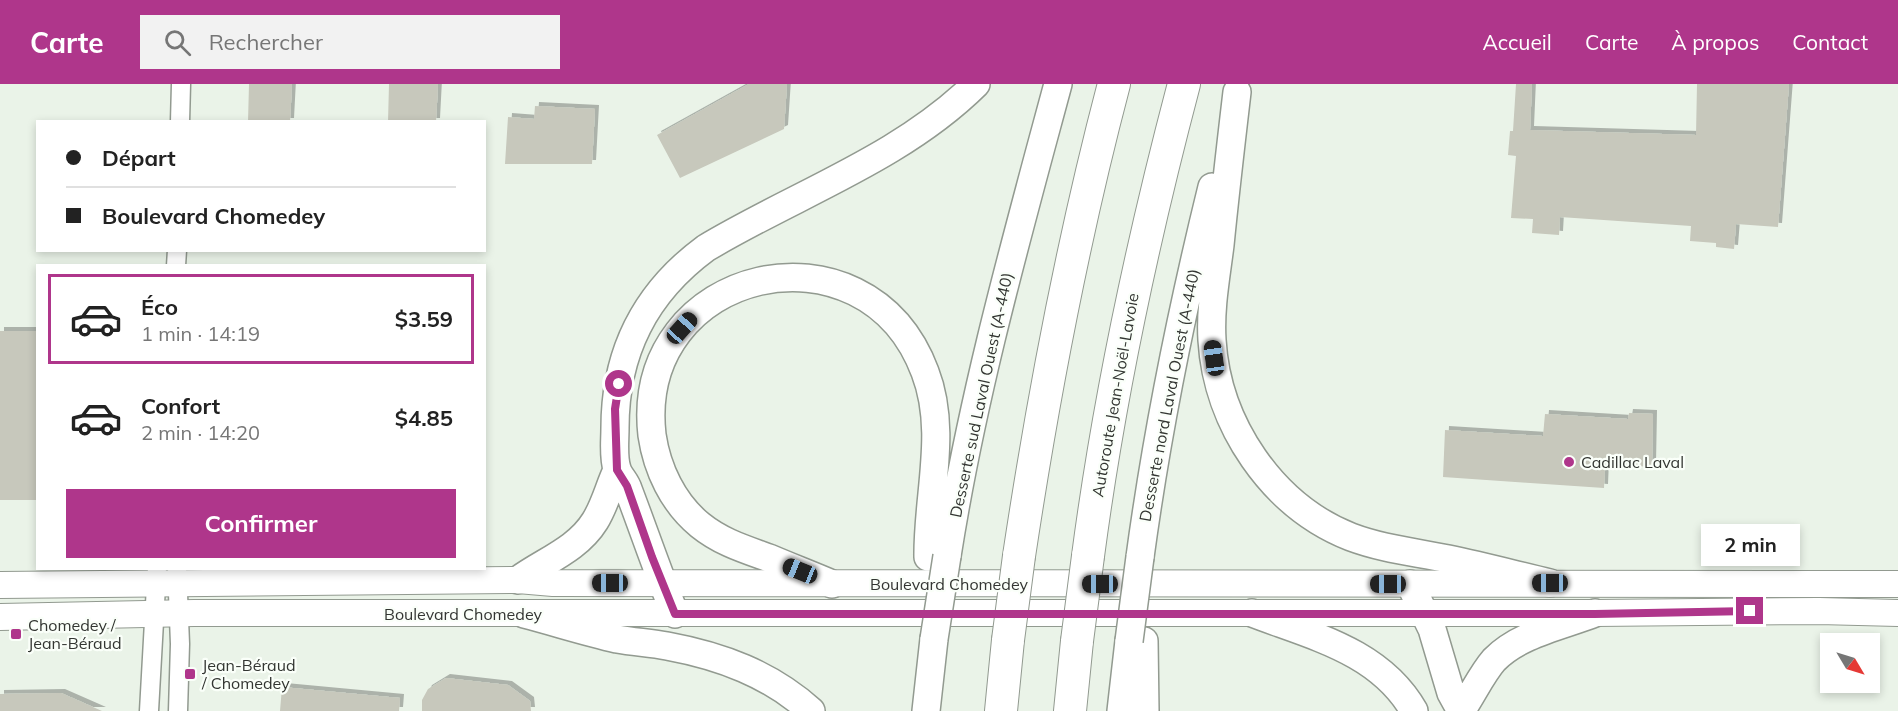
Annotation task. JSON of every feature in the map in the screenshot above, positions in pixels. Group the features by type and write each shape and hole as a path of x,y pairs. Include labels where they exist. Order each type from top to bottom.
{"highway":[{"path":"1001,711 1019,556 1056,334 1087,189 1114,84"},
{"name":"Autoroute Jean-Noël-Lavoie","path":"1070,711 1088,556 1106,439 1134,292 1184,84"},
{"path":"1134,292 1204,84"}],"main road":[{"path":"518,580 583,537 600,512 617,470 615,409 621,369 635,330 648,306 665,283 706,248 909,138 947,110 976,84"},
{"name":"Desserte sud Laval Ouest (A-440)","path":"937,557 963,466 988,346 1058,84"},
{"path":"1238,88 1214,286 1212,341 1223,396 1244,443 1263,471 1286,494 1309,514 1336,530 1378,546 1446,558 1550,583"},
{"name":"Desserte nord Laval Ouest (A-440)","path":"1121,711 1137,641 1140,557 1155,459 1204,219 1238,88"},
{"path":"832,584 732,545 705,529 674,495 661,471 652,433 651,407 656,380 667,352 682,328 701,309 723,294 773,277 812,278 838,285 862,296 882,309 908,339 926,372 935,417 937,557 926,711"},
{"path":"617,470 627,486 675,614"},
{"path":"1410,584 1434,635 1451,693 1461,711 1489,666 1508,648 1525,639 1595,614"},
{"path":"1252,613 1334,644 1363,658 1381,670 1414,711"},
{"path":"524,614 617,639 682,649 734,663 779,686 811,711"},
{"path":"1137,641 1145,711"}],"street":[{"path":"180,120 181,84"},
{"path":"149,711 167,614 167,575"},
{"path":"167,575 167,614 180,644 178,711"},
{"name":"Boulevard Chomedey","path":"0,585 167,575 518,580 553,583 1898,584"},
{"name":"Boulevard Chomedey","path":"0,617 167,614 1424,612 1595,614 1819,611 1898,613"}],"building":[{"path":"249,84 292,84 290,120 248,120"},
{"path":"389,84 438,84 436,120 388,120"},
{"path":"749,84 787,84 784,129 680,178 657,135"},
{"path":"1516,84 1532,84 1530,130 1696,135 1697,84 1789,84 1778,227 1736,224 1734,249 1716,247 1716,243 1690,241 1691,226 1560,217 1559,235 1532,233 1533,219 1511,218 1516,156 1508,155 1510,131 1513,131"},
{"path":"535,106 595,109 592,164 505,164 508,117 534,119"},
{"path":"0,331 36,331 36,500 0,500"},
{"path":"1629,413 1653,414 1652,467 1605,464 1604,488 1443,477 1445,430 1543,436 1545,414 1628,419"},
{"path":"446,678 508,685 530,701 531,711 422,711 422,700 428,689"},
{"path":"282,687 400,698 399,711 280,711"},
{"path":"61,693 102,711 0,711 0,694"}],"place":[{"name":"Cadillac Laval","path":"1569,462"},
{"name":"Chomedey / Jean-Béraud","path":"16,634"},
{"name":"Jean-Béraud / Chomedey","path":"190,674"}],"route":[{"path":"619,384 615,409 617,470 627,486 675,614 1424,612 1595,614 1750,611"}]}
